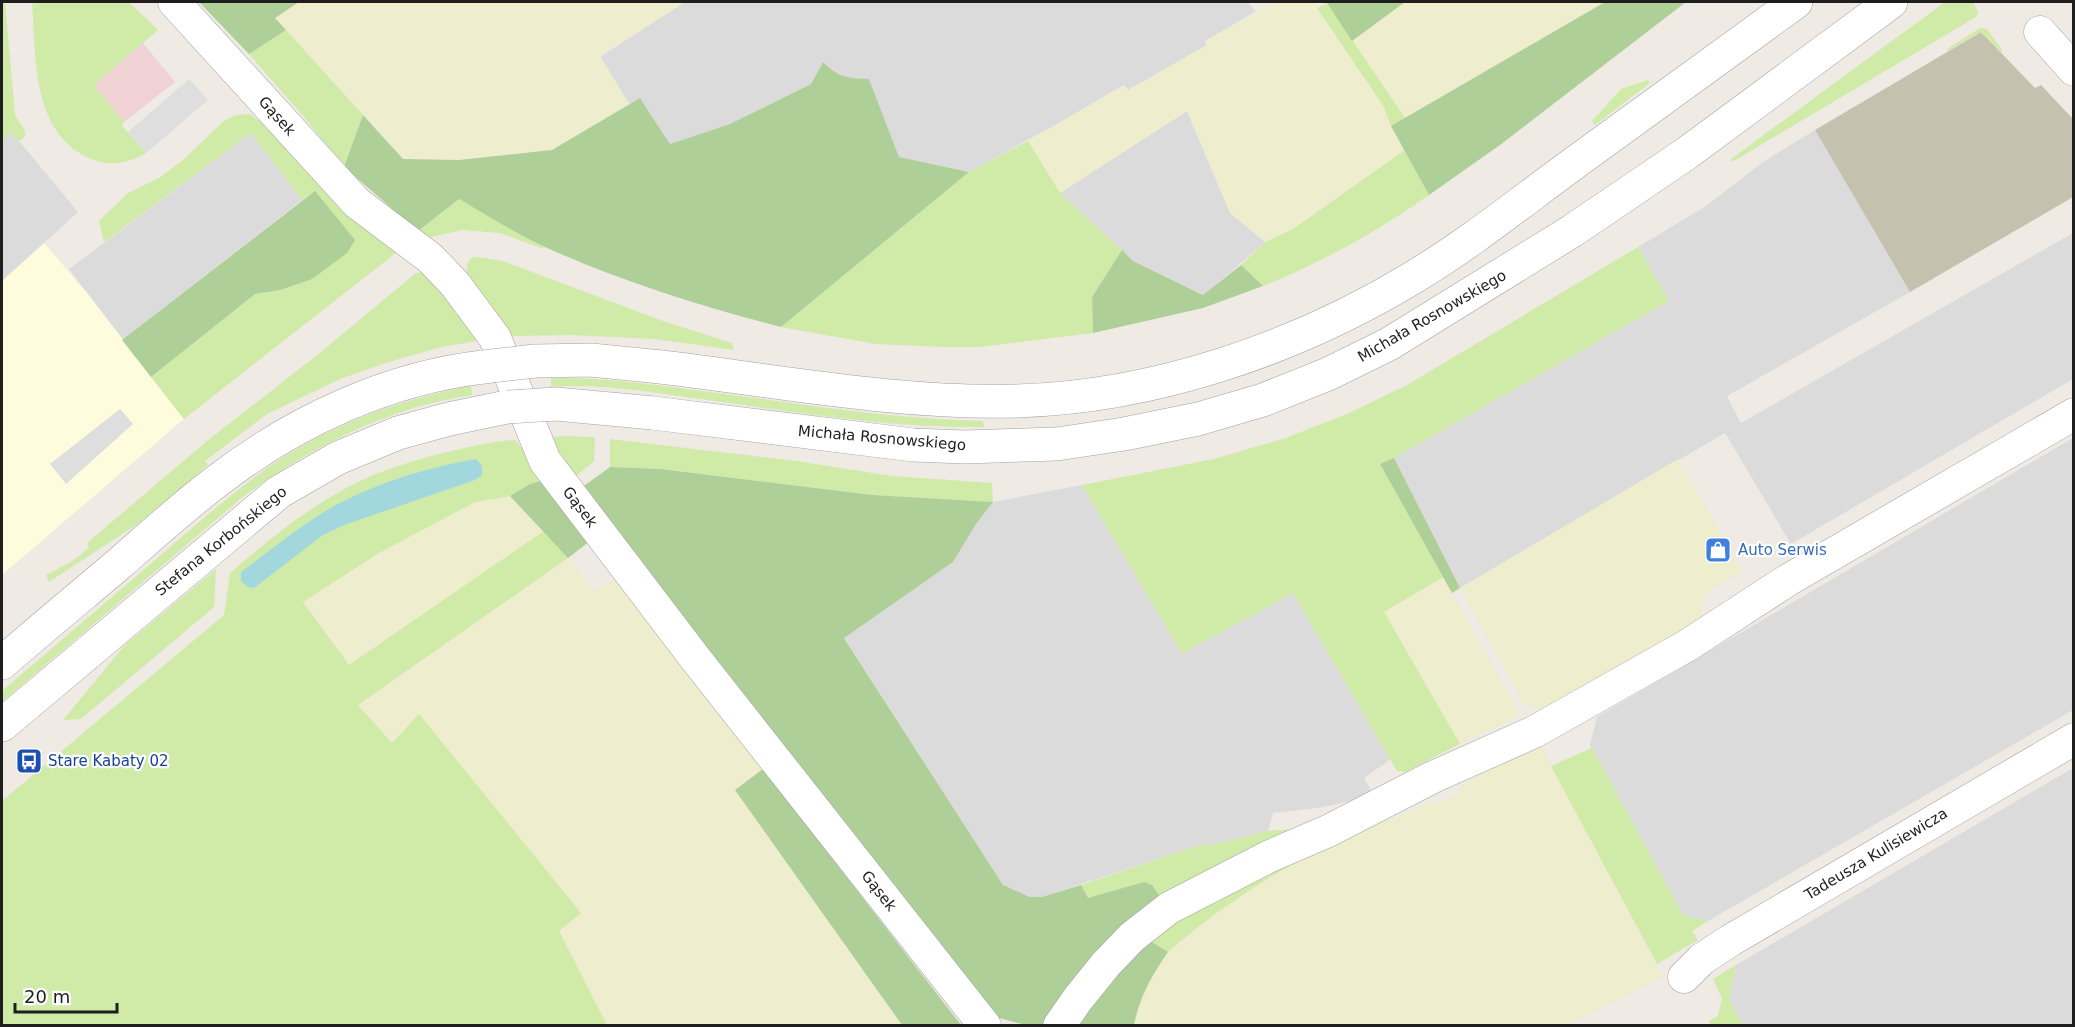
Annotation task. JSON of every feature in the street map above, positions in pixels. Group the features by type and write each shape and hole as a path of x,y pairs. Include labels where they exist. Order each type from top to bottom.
{"street":[{"name":"Gąsek","path":"174,2 357,203 430,258 456,284 495,338 545,461 695,658 985,1026"},
{"path":"2,663 222,478 262,449 336,409 414,381 451,371 547,361 591,360 894,397 1018,401 1067,398 1128,388 1195,372 1269,349 1343,317 1416,276 1483,230 1796,2"},
{"name":"Michała Rosnowskiego","path":"507,407 556,404 653,413 913,445 965,447 1058,444 1124,434 1198,419 1263,400 1328,374 1389,344 1572,231 1687,153 1891,2"},
{"path":"2040,32 2073,70"},
{"name":"Stefana Korbońskiego","path":"2,725 279,492 338,458 398,433 507,407"},
{"path":"1059,1026 1106,964 1132,937 1169,908 1270,856 1328,831 1433,777 1555,720 1688,645 1788,580 2073,414"},
{"name":"Tadeusza Kulisiewicza","path":"1684,977 1702,959 1731,940 2073,739"}],"shaded area":[{"path":"685,2 1247,2 1256,11 1205,41 1207,45 1127,91 1124,85 969,172 899,157 869,79 846,78 835,73 823,62 811,84 730,124 670,144 641,99 630,105 600,57"},
{"path":"1981,32 2035,88 2041,85 2073,119 2073,197 1910,292 1815,130"},
{"path":"143,43 175,82 124,122 94,85"},
{"path":"189,79 208,100 146,153 128,132"},
{"path":"1187,111 1230,213 1265,242 1204,295 1133,261 1060,193"},
{"path":"1815,130 1910,292 1727,396 1741,423 2073,233 2073,379 1791,544 1725,433 1460,588 1394,458 1669,301 1638,247 1706,206 1763,162"},
{"path":"10,132 78,212 2,281 2,141"},
{"path":"251,133 302,200 122,340 69,269"},
{"path":"44,243 88,294 184,419 2,575 2,281"},
{"path":"120,409 133,424 66,484 50,464"},
{"path":"2073,438 2073,710 1708,921 1683,915 1590,745 1597,717"},
{"path":"1082,485 1182,654 1293,593 1391,759 1364,778 1374,796 1318,808 1273,813 1268,831 1211,845 1199,845 1042,897 1030,897 1003,885 844,637 953,562 976,524 993,502"},
{"path":"2073,768 2073,1023 2069,1026 1743,1025 1729,999 1736,965"}],"green space":[{"path":"2,2 5,2 15,115 25,131 25,137 19,141 10,132 2,141"},
{"path":"32,2 129,2 158,30 94,85 124,122 122,126 146,153 132,160 103,163 89,158 70,146 56,130 40,90 36,68"},
{"path":"199,2 299,2 275,18 286,30 249,54"},
{"path":"299,2 685,2 600,56 630,105 552,150 459,160 403,159 275,18"},
{"path":"1275,2 1313,2 1384,107 1405,150 1293,229 1265,242 1230,213 1187,111 1060,193 1028,141 1124,85 1128,90 1207,45 1205,41"},
{"path":"1405,2 1605,2 1405,118 1352,41"},
{"path":"1405,2 1352,41 1327,3"},
{"path":"1605,2 1686,2 1500,145 1429,195 1391,126"},
{"path":"1945,2 1973,2 1978,12 1976,17 1732,162 1731,159"},
{"path":"1327,3 1405,118 1391,126 1384,107 1317,8"},
{"path":"1980,28 1987,29 2002,50 2001,53 1981,32 1948,51 1947,49"},
{"path":"286,30 363,115 344,167 249,54"},
{"path":"823,62 844,76 869,79 899,157 969,172 781,327 721,311 605,272 525,237 459,199 418,231 344,167 363,115 403,159 459,160 552,150 640,98 670,144 730,124 811,84"},
{"path":"1648,80 1650,83 1595,125 1592,121 1621,89"},
{"path":"250,114 261,122 321,185 397,252 184,419 151,377 255,294 280,290 315,191 302,200 251,133 104,242 99,221 128,193 159,178 183,160 225,120 236,115"},
{"path":"1028,141 1060,193 1122,250 1092,297 1093,333 980,347 944,347 876,344 781,327 969,172"},
{"path":"1405,150 1429,195 1349,245 1263,286 1241,265 1265,242 1293,229"},
{"path":"315,191 355,240 347,253 312,279 280,290 255,294 151,377 122,340"},
{"path":"459,199 545,247 541,248 500,233 462,230 427,238 418,231"},
{"path":"1638,247 1669,301 1380,464 1443,577 1384,612 1460,744 1405,772 1397,771 1293,593 1182,654 1082,485 1214,459 1286,438 1349,413 1407,385"},
{"path":"1122,250 1133,261 1203,295 1241,265 1263,286 1203,308 1093,333 1092,297"},
{"path":"471,258 503,261 663,321 732,343 734,350 655,339 572,335 512,336 467,275 467,266"},
{"path":"422,272 428,275 483,340 441,347 389,362 340,379 267,414 205,461 208,465 139,523 49,582 46,575 71,562 89,548 87,543 207,441 316,356 416,273"},
{"path":"551,378 619,381 871,413 983,421 984,427 877,422 626,389 588,386 551,387"},
{"path":"471,386 472,395 410,409 381,419 324,445 270,478 244,496 2,702 2,691 218,506 259,474 308,443 360,418 415,399"},
{"path":"550,437 595,437 594,461 574,478"},
{"path":"610,439 796,461 892,476 992,483 993,502 873,495 661,469 610,467"},
{"path":"515,440 547,479 530,484 510,496 475,502 379,553 303,602 349,665 544,531 568,558 358,705 392,743 419,714 581,913 559,931 607,1025 2,1026 2,801 224,615 230,573 302,516 348,487 386,470 460,449"},
{"path":"1394,458 1460,588 1452,593 1380,464"},
{"path":"1678,459 1742,572 1705,593 1702,618 1569,697 1547,707 1525,706 1460,588"},
{"path":"610,467 661,469 873,495 993,502 976,524 953,562 844,638 1003,885 1030,897 1042,897 1081,885 1088,898 1144,882 1152,885 1165,904 1051,1025 1026,1025 995,1017 775,746 702,641 581,488"},
{"path":"547,479 590,541 568,558 510,496 530,484"},
{"path":"510,496 544,531 349,665 303,602 379,553 475,502"},
{"path":"568,558 593,591 616,578 763,769 735,790 902,1025 607,1025 559,930 580,913 419,715 392,743 358,705"},
{"path":"216,569 214,607 81,719 63,720 125,645"},
{"path":"1443,577 1520,715 1460,744 1384,612"},
{"path":"1538,741 1663,977 1568,1025 1134,1026 1137,1010 1152,975 1168,952 1216,914 1272,875 1383,816 1388,821 1431,801 1438,804 1460,793 1462,785"},
{"path":"1592,748 1683,915 1708,921 1692,931 1698,940 1657,964 1551,766"},
{"path":"763,769 961,1025 902,1025 735,790"},
{"path":"1309,828 1165,904 1144,882 1087,899 1081,885 1199,845 1211,845 1268,831"},
{"path":"1318,850 1240,897 1168,952 1142,936"},
{"path":"1142,936 1168,952 1147,987 1134,1025 1068,1026"},
{"path":"1736,965 1729,999 1743,1025 1711,1025 1709,1021 1718,1016 1722,998 1713,979"}],"water":[{"path":"476,459 482,466 482,475 475,480 344,525 323,535 254,588 248,587 241,581 241,572 303,526 341,502 398,479 437,467"}],"place":[{"name":"Auto Serwis","path":"1718,550"},
{"name":"Stare Kabaty 02","path":"29,761"}]}
